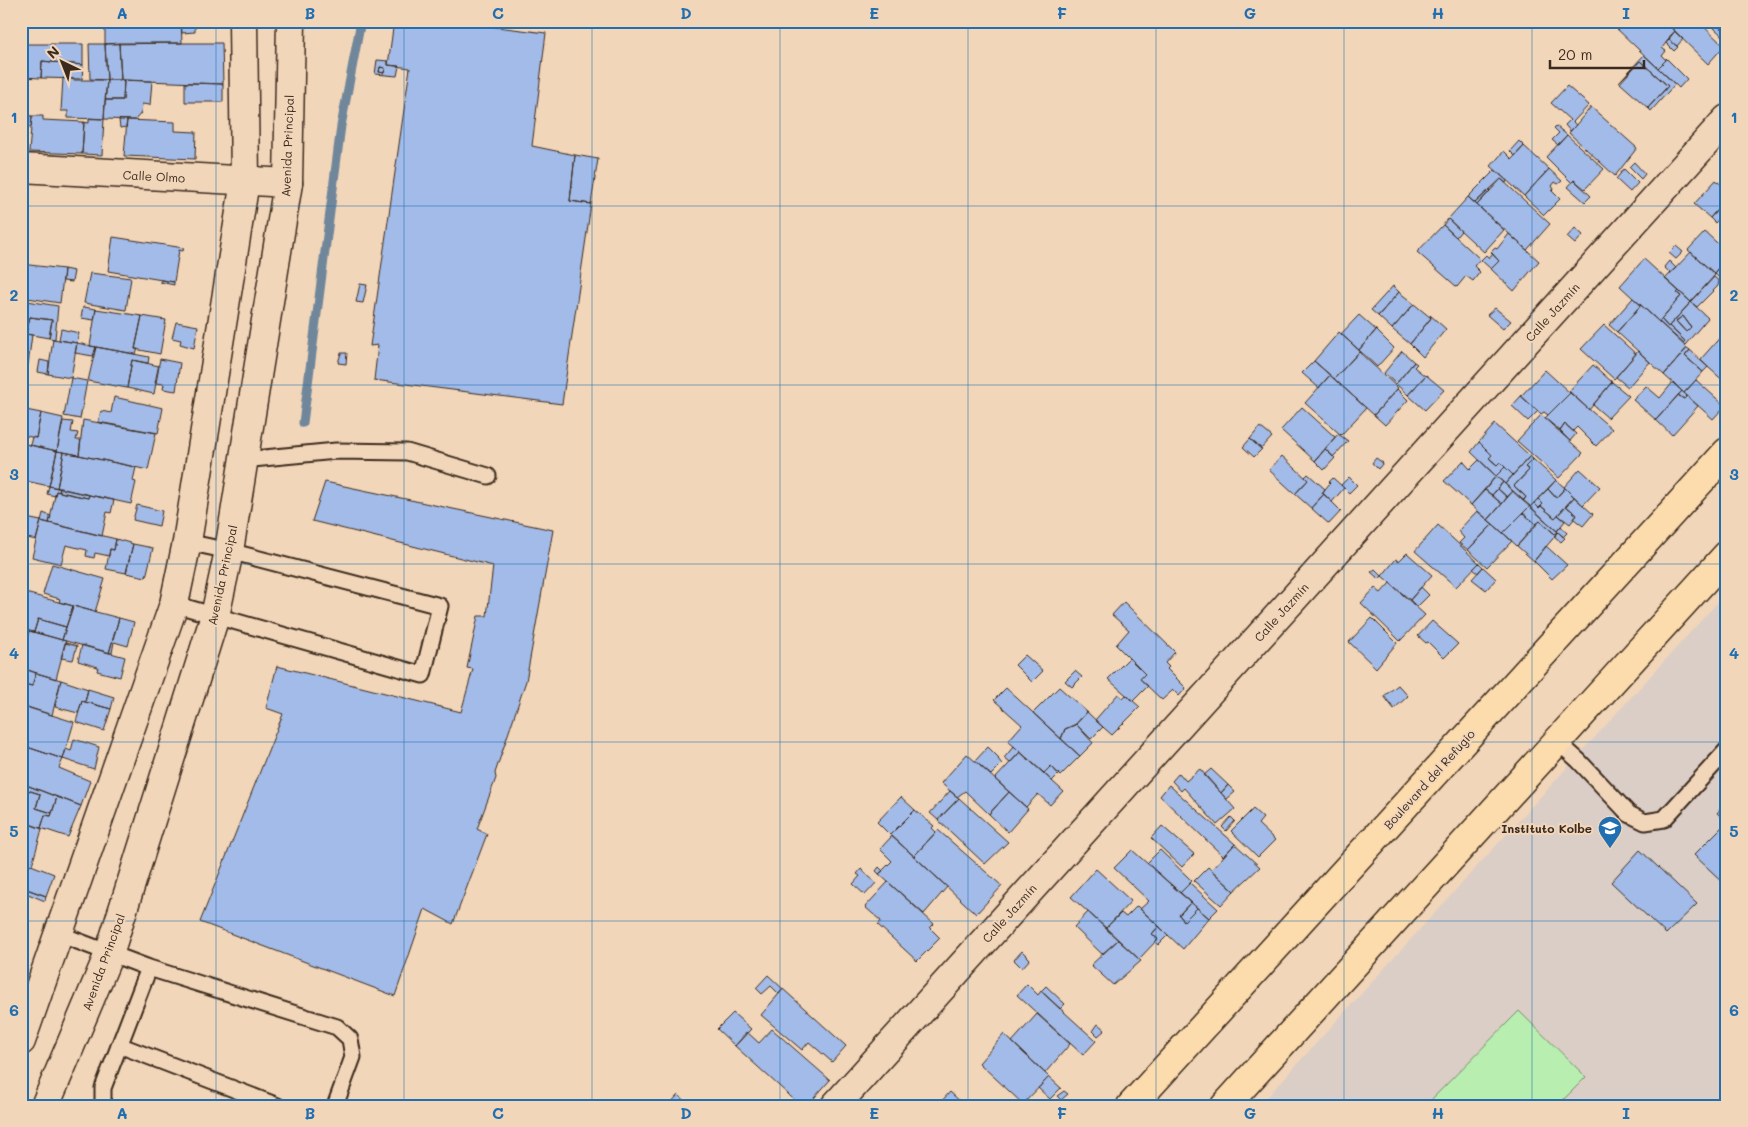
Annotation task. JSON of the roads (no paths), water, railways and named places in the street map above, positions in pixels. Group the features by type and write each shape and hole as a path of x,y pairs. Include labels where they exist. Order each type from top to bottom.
{"main road":[{"path":"21,1041 174,604 187,542 245,181 243,21"},
{"name":"Avenida Principal","path":"46,1106 109,954 215,616 229,551 288,183 291,21"},
{"name":"Calle Jazmín","path":"835,1106 1727,119"},
{"name":"Calle Olmo","path":"21,168 288,183"},
{"name":"Boulevard del Refugio","path":"1132,1106 1727,452"},
{"path":"1225,1106 1727,556"}],"lane":[{"path":"244,460 336,451 407,452 488,476"},
{"path":"174,604 423,675 440,606 229,551 187,542"},
{"path":"1558,742 1579,761 1629,814 1645,822 1664,819 1727,750"},
{"path":"59,934 149,968 337,1027 350,1039 353,1057 335,1106"},
{"path":"103,1106 103,1088 149,968"},
{"path":"118,1045 278,1106"}],"waterway":[{"path":"303,423 341,126 361,21"}],"place":[{"name":"Instituto Kolbe","path":"1610,849"}]}
